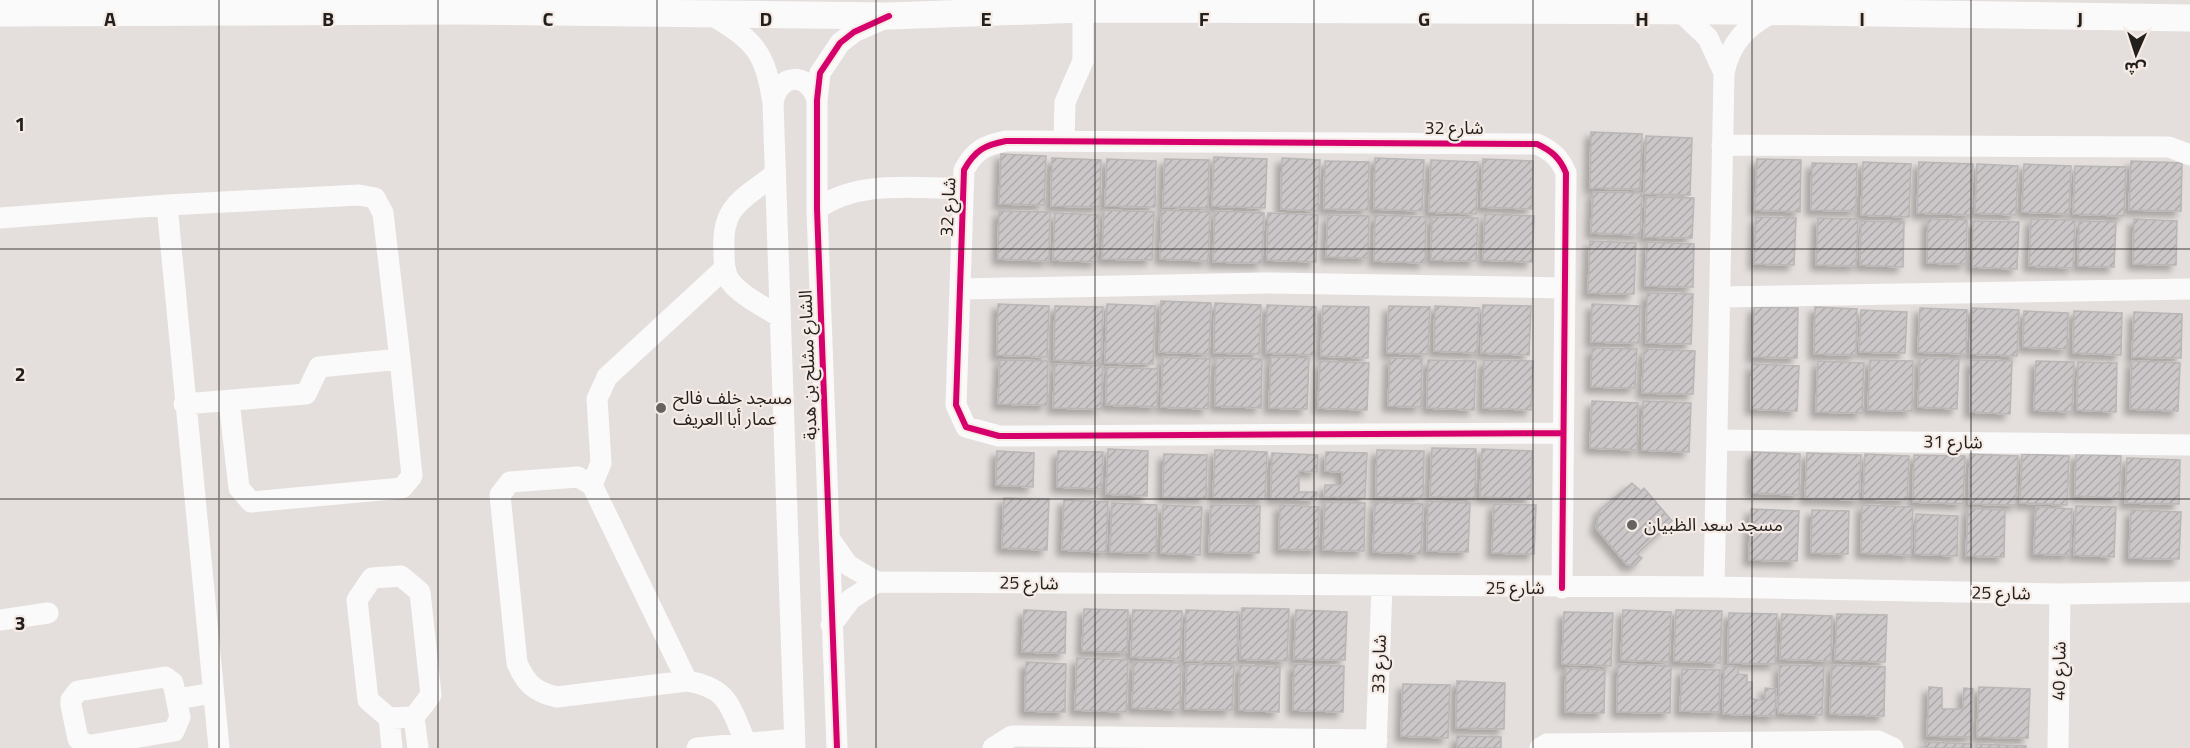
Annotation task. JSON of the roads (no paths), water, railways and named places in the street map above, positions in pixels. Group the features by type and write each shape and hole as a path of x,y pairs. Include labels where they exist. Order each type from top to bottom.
{"main road":[{"path":"252,13 292,3 366,6 380,0"},
{"path":"0,13 458,11 889,16 1083,9 1680,11 2190,18"}],"street":[{"path":"1064,141 1065,102 1083,61 1083,9"},
{"path":"1680,11 1708,38 1724,73"},
{"path":"1714,587 1724,73 1737,40 1753,23 1774,12"},
{"name":"الشارع مشلح بن هدبة","path":"712,15 741,34 759,54 768,71 773,103 794,743"},
{"name":"الشارع مشلح بن هدبة","path":"837,748 817,208 817,100 820,73 840,44 854,32 889,16"},
{"path":"773,103 775,92 783,83 793,79 805,81 813,89 817,100"},
{"name":"شارع 32","path":"1562,433 999,436 966,426 956,405 964,170 972,156 984,146 1006,141 1537,144 1552,151 1566,173 1562,588"},
{"path":"1722,145 2169,147 2190,155"},
{"path":"775,174 733,208 726,218 723,231 724,269 731,282 780,317"},
{"path":"817,208 838,195 862,189 962,188"},
{"path":"0,218 167,205 359,195 375,198 383,213 412,476 402,488 251,502 239,488 229,400"},
{"path":"167,205 184,404 219,748"},
{"path":"592,485 601,463 597,399 607,377 724,269"},
{"path":"960,289 1265,283 1565,288"},
{"path":"1720,297 2190,289"},
{"path":"184,404 306,394 319,367 400,358"},
{"name":"شارع 31","path":"1717,440 2190,445"},
{"path":"687,681 592,485 578,477 510,482 500,495 517,663 525,681 539,693 557,697 687,681 707,685 724,696 746,743"},
{"name":"شارع 25","path":"829,538 848,565 877,582 1382,587 1714,587 2060,594 2190,592"},
{"path":"392,748 388,718 368,700 357,600 372,578 401,576 420,592 431,696 414,717 418,748"},
{"path":"831,625 850,599 877,582"},
{"name":"شارع 33","path":"993,748 1012,736 1376,744 1382,587"},
{"name":"شارع 40","path":"2058,748 2060,594"},
{"path":"0,620 48,613"},
{"path":"165,677 173,683 177,699 180,723 174,731 92,746 87,746 78,739 71,700 78,691 165,677"},
{"path":"177,699 213,693"},
{"path":"388,718 414,717"},
{"path":"1540,748 1547,744 1878,741 1893,748"},
{"path":"697,748 746,743 794,743"}],"place":[{"name":"مسجد خلف فالح عمار أبا العريف","path":"661,408"},
{"name":"مسجد سعد الظبيان","path":"1632,525"}]}
